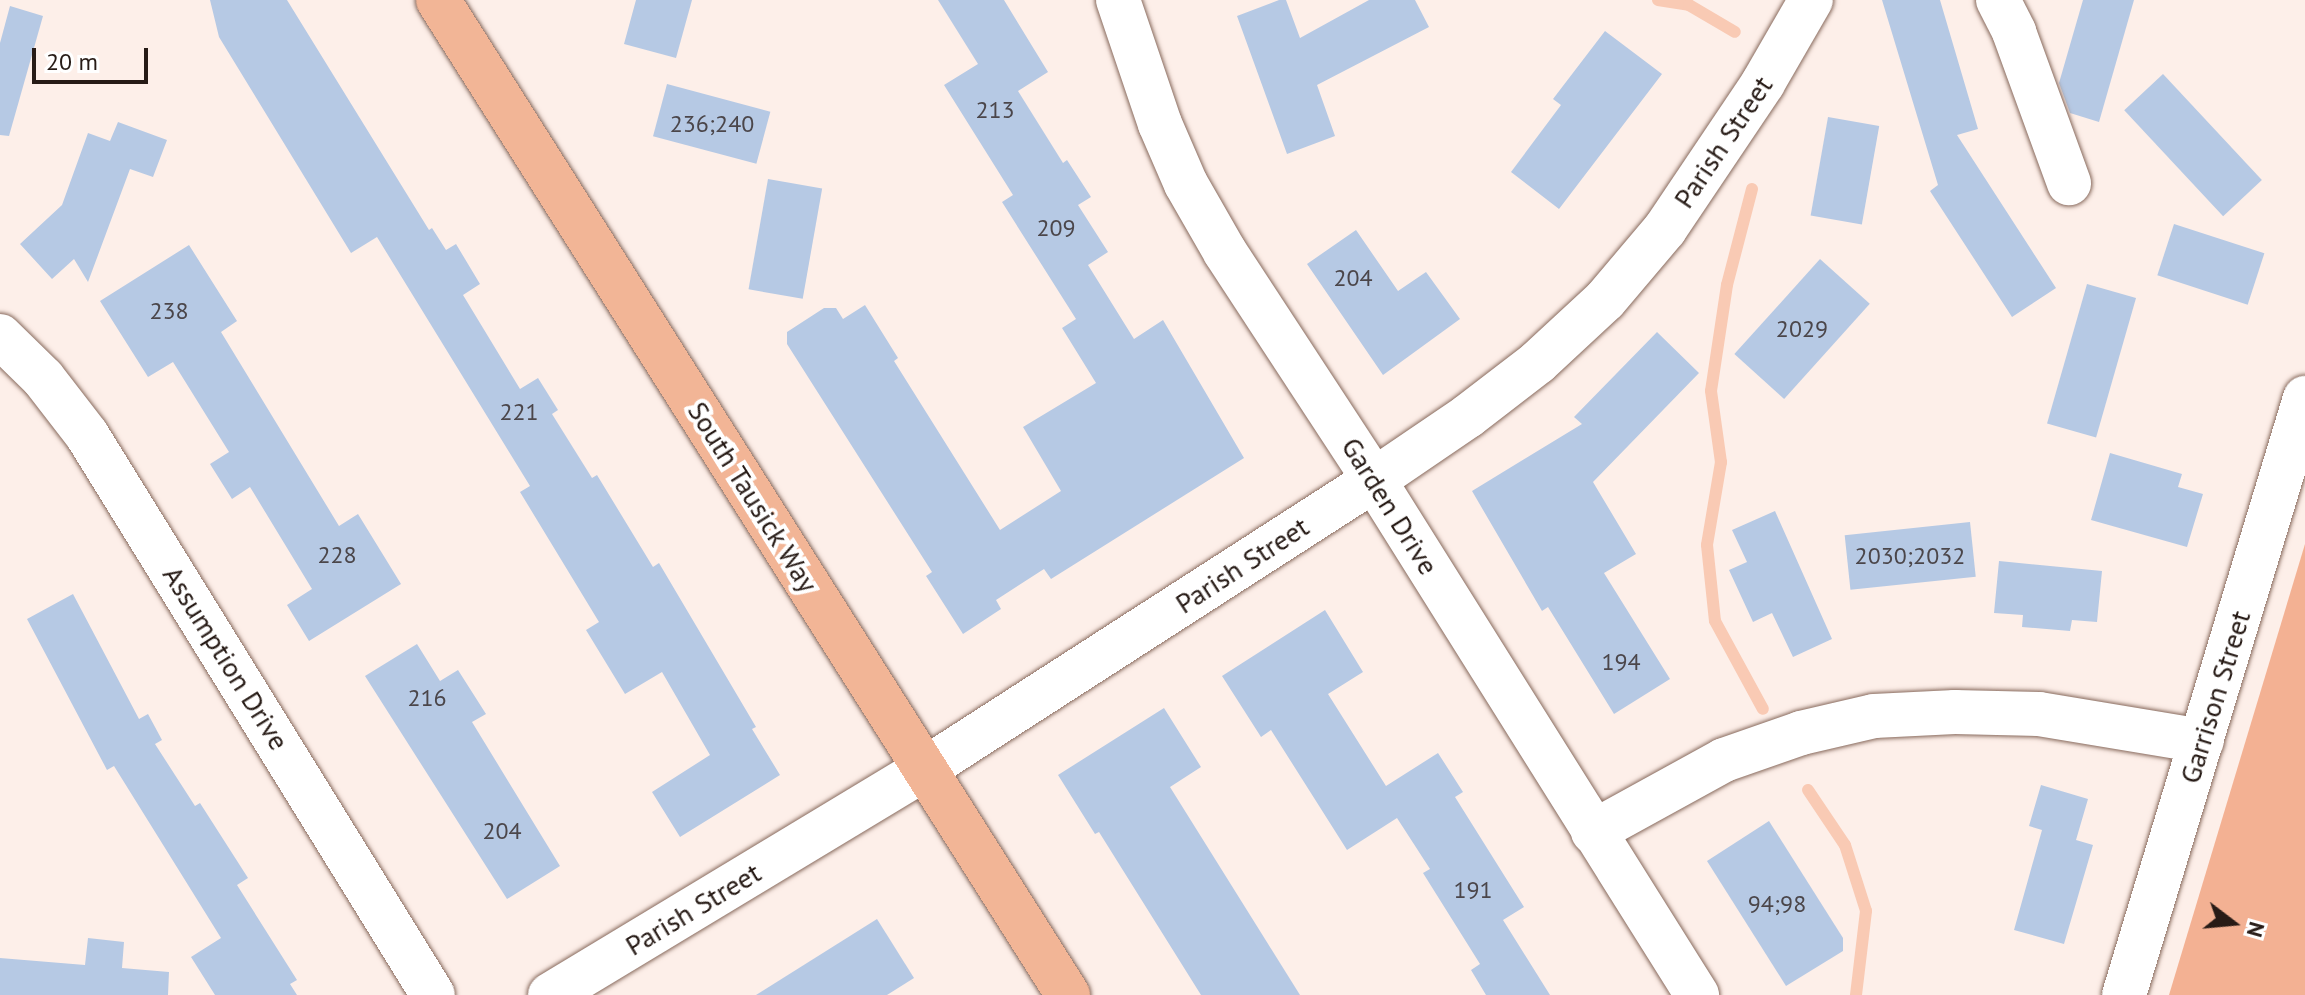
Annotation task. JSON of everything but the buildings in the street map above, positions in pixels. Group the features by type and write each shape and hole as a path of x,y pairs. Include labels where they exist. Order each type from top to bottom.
{"main road":[{"name":"South Tausick Way","path":"438,0 1068,995"}],"street":[{"name":"Garden Drive","path":"1118,0 1149,94 1186,184 1225,252 1374,480 1697,995"},
{"name":"Parish Street","path":"550,995 925,769 1374,480 1468,416 1538,362 1605,300 1665,229 1715,159 1811,0"},
{"path":"1998,0 2014,32 2069,183"},
{"name":"Assumption Drive","path":"0,336 43,378 95,446 433,995"},
{"name":"Garrison Street","path":"2124,995 2305,398"},
{"path":"1593,832 1724,760 1801,733 1874,716 1955,712 2039,714 2202,741"}],"shaded area":[{"path":"2305,544 2305,995 2169,995"}],"waterway":[{"path":"1658,0 1689,5 1735,32"},
{"path":"1752,189 1727,285 1711,391 1721,462 1707,545 1715,621 1763,709"},
{"path":"1808,790 1845,845 1866,911 1856,995"}]}
